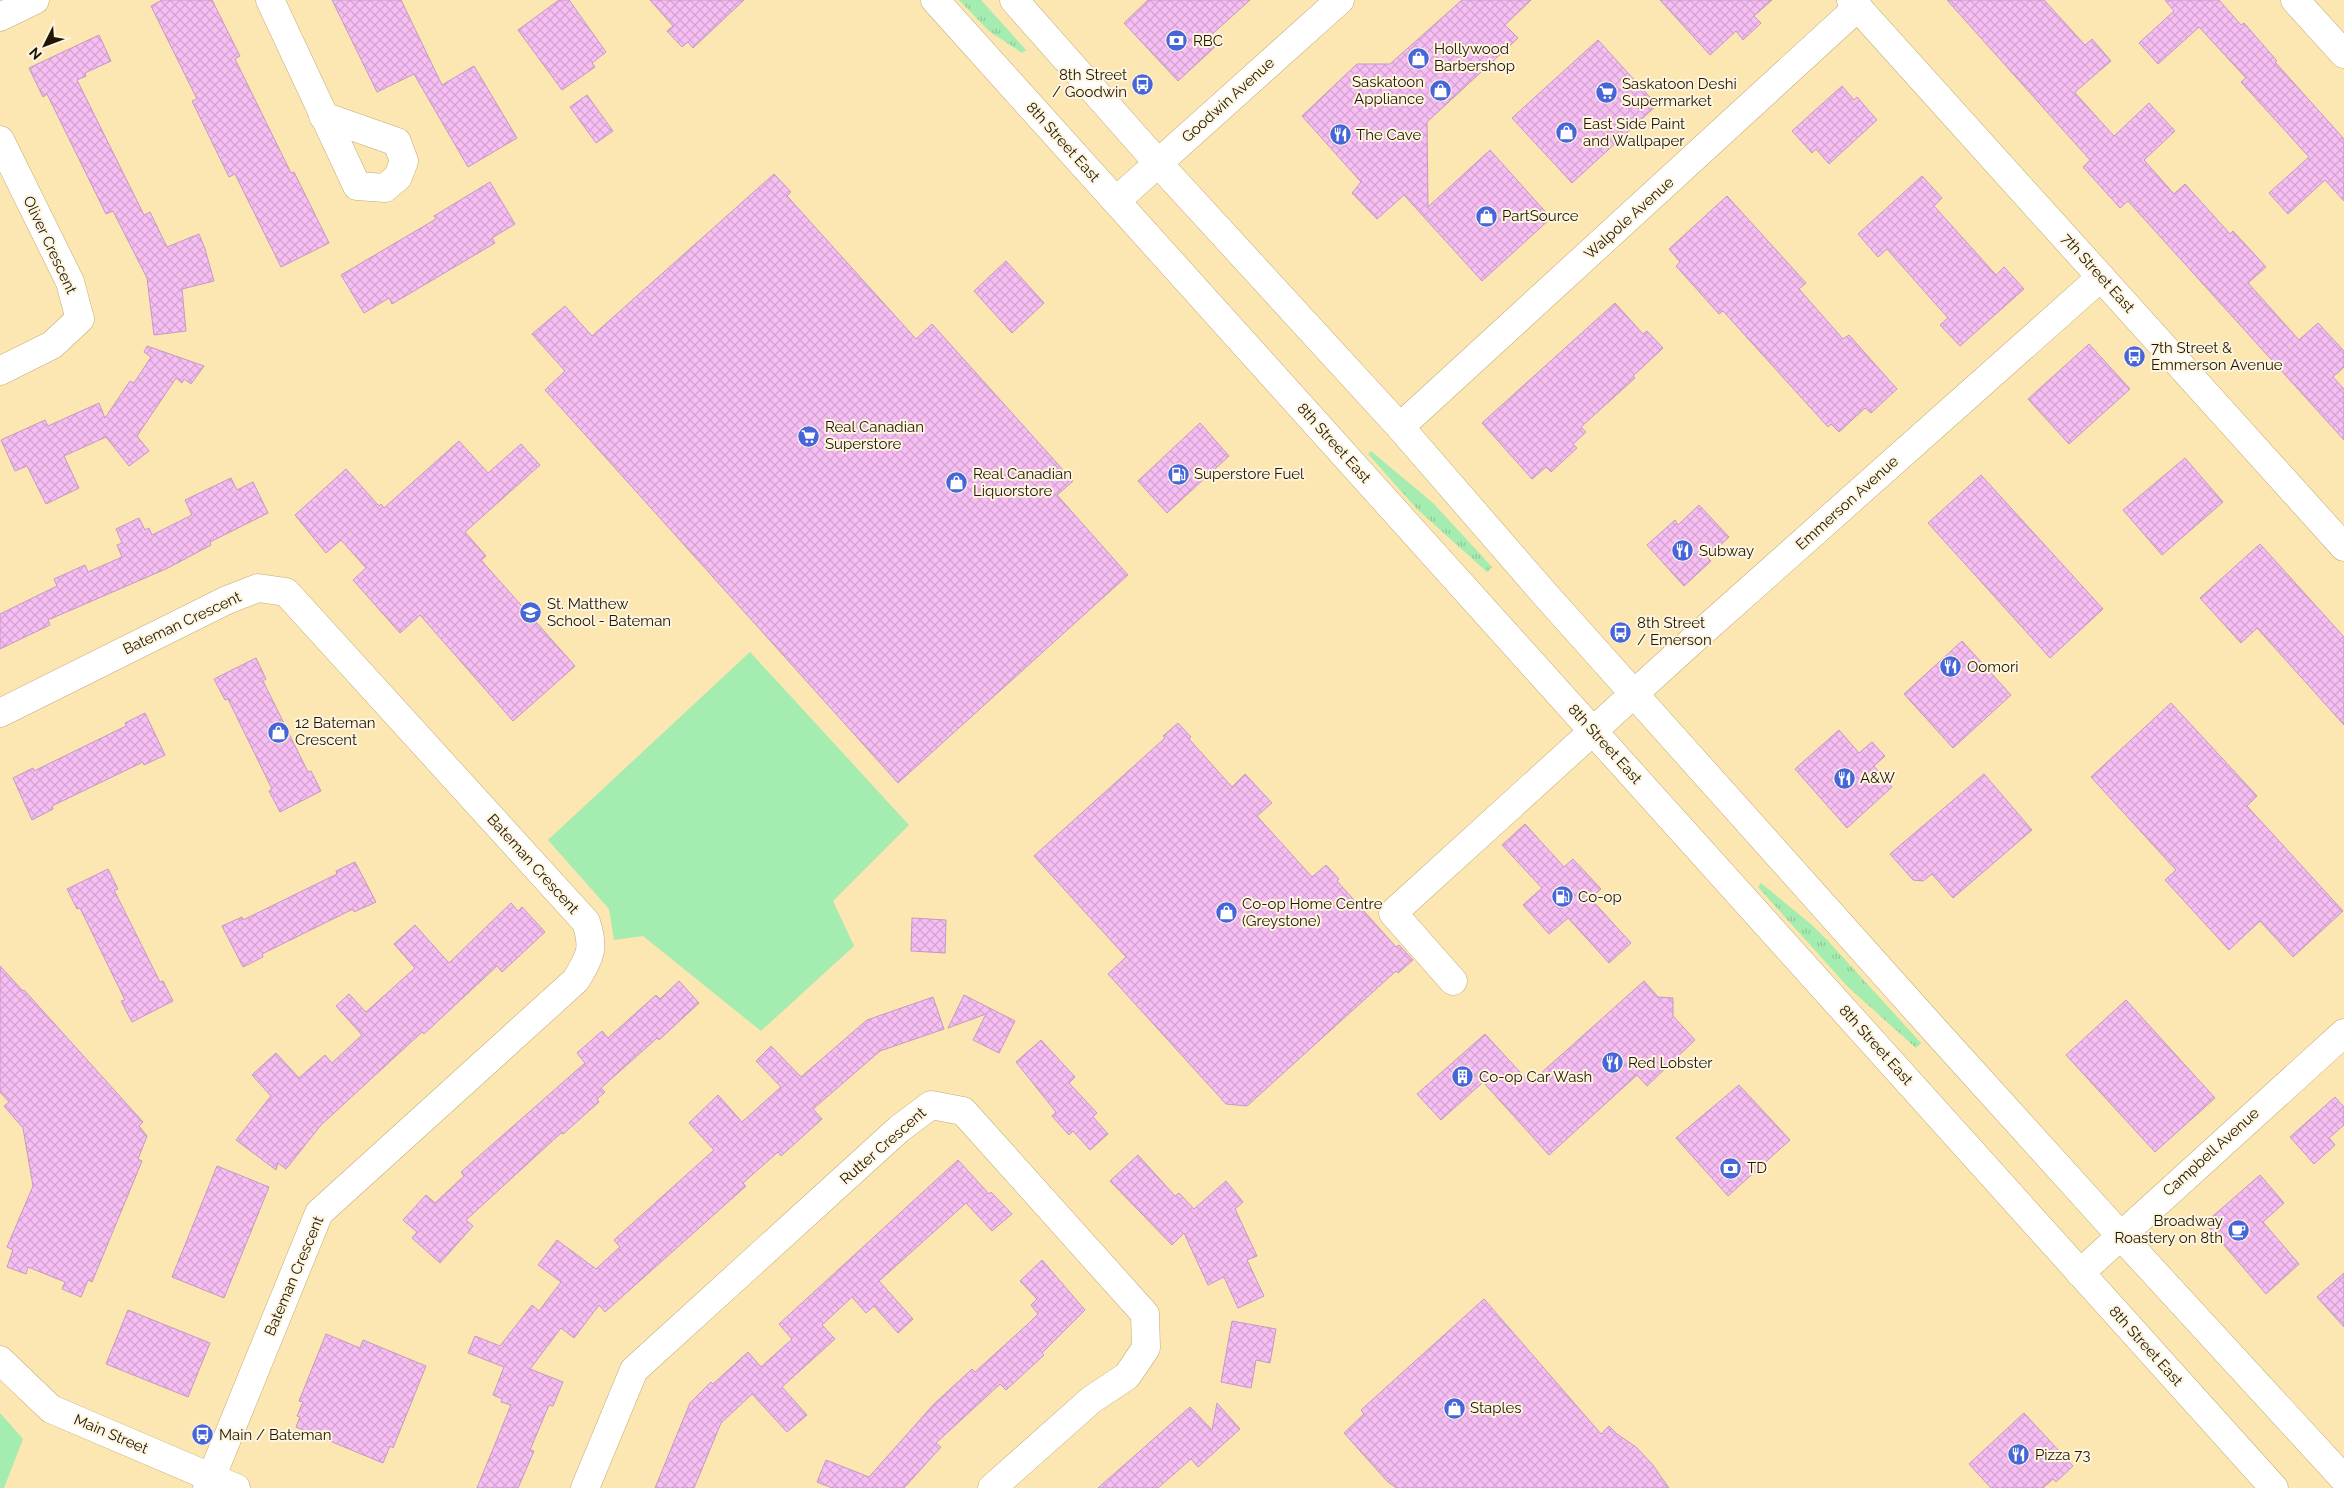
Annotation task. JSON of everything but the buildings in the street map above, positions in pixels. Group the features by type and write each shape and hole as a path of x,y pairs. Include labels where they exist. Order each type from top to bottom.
{"street":[{"path":"0,17 35,0"},
{"path":"270,0 323,116"},
{"name":"8th Street East","path":"935,0 2274,1488"},
{"path":"1014,0 1158,163 1400,428 1634,695 2120,1235 2344,1479"},
{"name":"Goodwin Avenue","path":"1116,201 1340,0"},
{"path":"2295,0 2344,54"},
{"name":"7th Street East","path":"1855,4 2344,547"},
{"name":"Walpole Avenue","path":"1400,428 1855,4"},
{"name":"Oliver Crescent","path":"0,140 70,282 80,318 52,345 0,371"},
{"name":"Emmerson Avenue","path":"1453,981 1393,913 1593,731 2101,277"},
{"name":"Bateman Crescent","path":"0,713 227,600 258,588 286,592 586,922 592,941 588,960 576,980 319,1213 209,1483"},
{"name":"Campbell Avenue","path":"2080,1273 2344,1033"},
{"name":"Rutter Crescent","path":"585,1488 634,1370 899,1129 931,1105 963,1111 1145,1314 1146,1348 1127,1376 1091,1400 992,1488"},
{"name":"Main Street","path":"0,1360 51,1409 209,1483 236,1488"}],"green space":[{"path":"959,0 981,0 1026,50 1022,53 989,31"},
{"path":"1371,451 1433,503 1492,567 1487,572 1417,509 1368,454"},
{"path":"750,652 909,825 833,901 854,946 761,1031 643,936 614,940 609,909 548,840"},
{"path":"1761,883 1812,925 1828,941 1921,1043 1916,1048 1848,987 1758,887"},
{"path":"0,1413 23,1439 4,1488 0,1488"}],"place":[{"name":"RBC","path":"1177,41"},
{"name":"Hollywood Barbershop","path":"1418,58"},
{"name":"8th Street / Goodwin","path":"1143,84"},
{"name":"Saskatoon Appliance","path":"1440,91"},
{"name":"Saskatoon Deshi Supermarket","path":"1606,93"},
{"name":"East Side Paint and Wallpaper","path":"1567,133"},
{"name":"The Cave","path":"1340,135"},
{"name":"PartSource","path":"1486,216"},
{"name":"7th Street & Emmerson Avenue","path":"2135,357"},
{"name":"Real Canadian Superstore","path":"809,436"},
{"name":"Superstore Fuel","path":"1178,474"},
{"name":"Real Canadian Liquorstore","path":"957,483"},
{"name":"Subway","path":"1683,551"},
{"name":"St. Matthew School - Bateman","path":"531,613"},
{"name":"8th Street / Emerson","path":"1621,632"},
{"name":"Oomori","path":"1951,667"},
{"name":"12 Bateman Crescent","path":"279,732"},
{"name":"A&W","path":"1844,778"},
{"name":"Co-op","path":"1562,897"},
{"name":"Co-op Home Centre (Greystone)","path":"1226,913"},
{"name":"Red Lobster","path":"1612,1063"},
{"name":"Co-op Car Wash","path":"1463,1077"},
{"name":"TD","path":"1731,1168"},
{"name":"Broadway Roastery on 8th","path":"2239,1230"},
{"name":"Staples","path":"1454,1408"},
{"name":"Main / Bateman","path":"203,1435"},
{"name":"Pizza 73","path":"2019,1455"}]}
